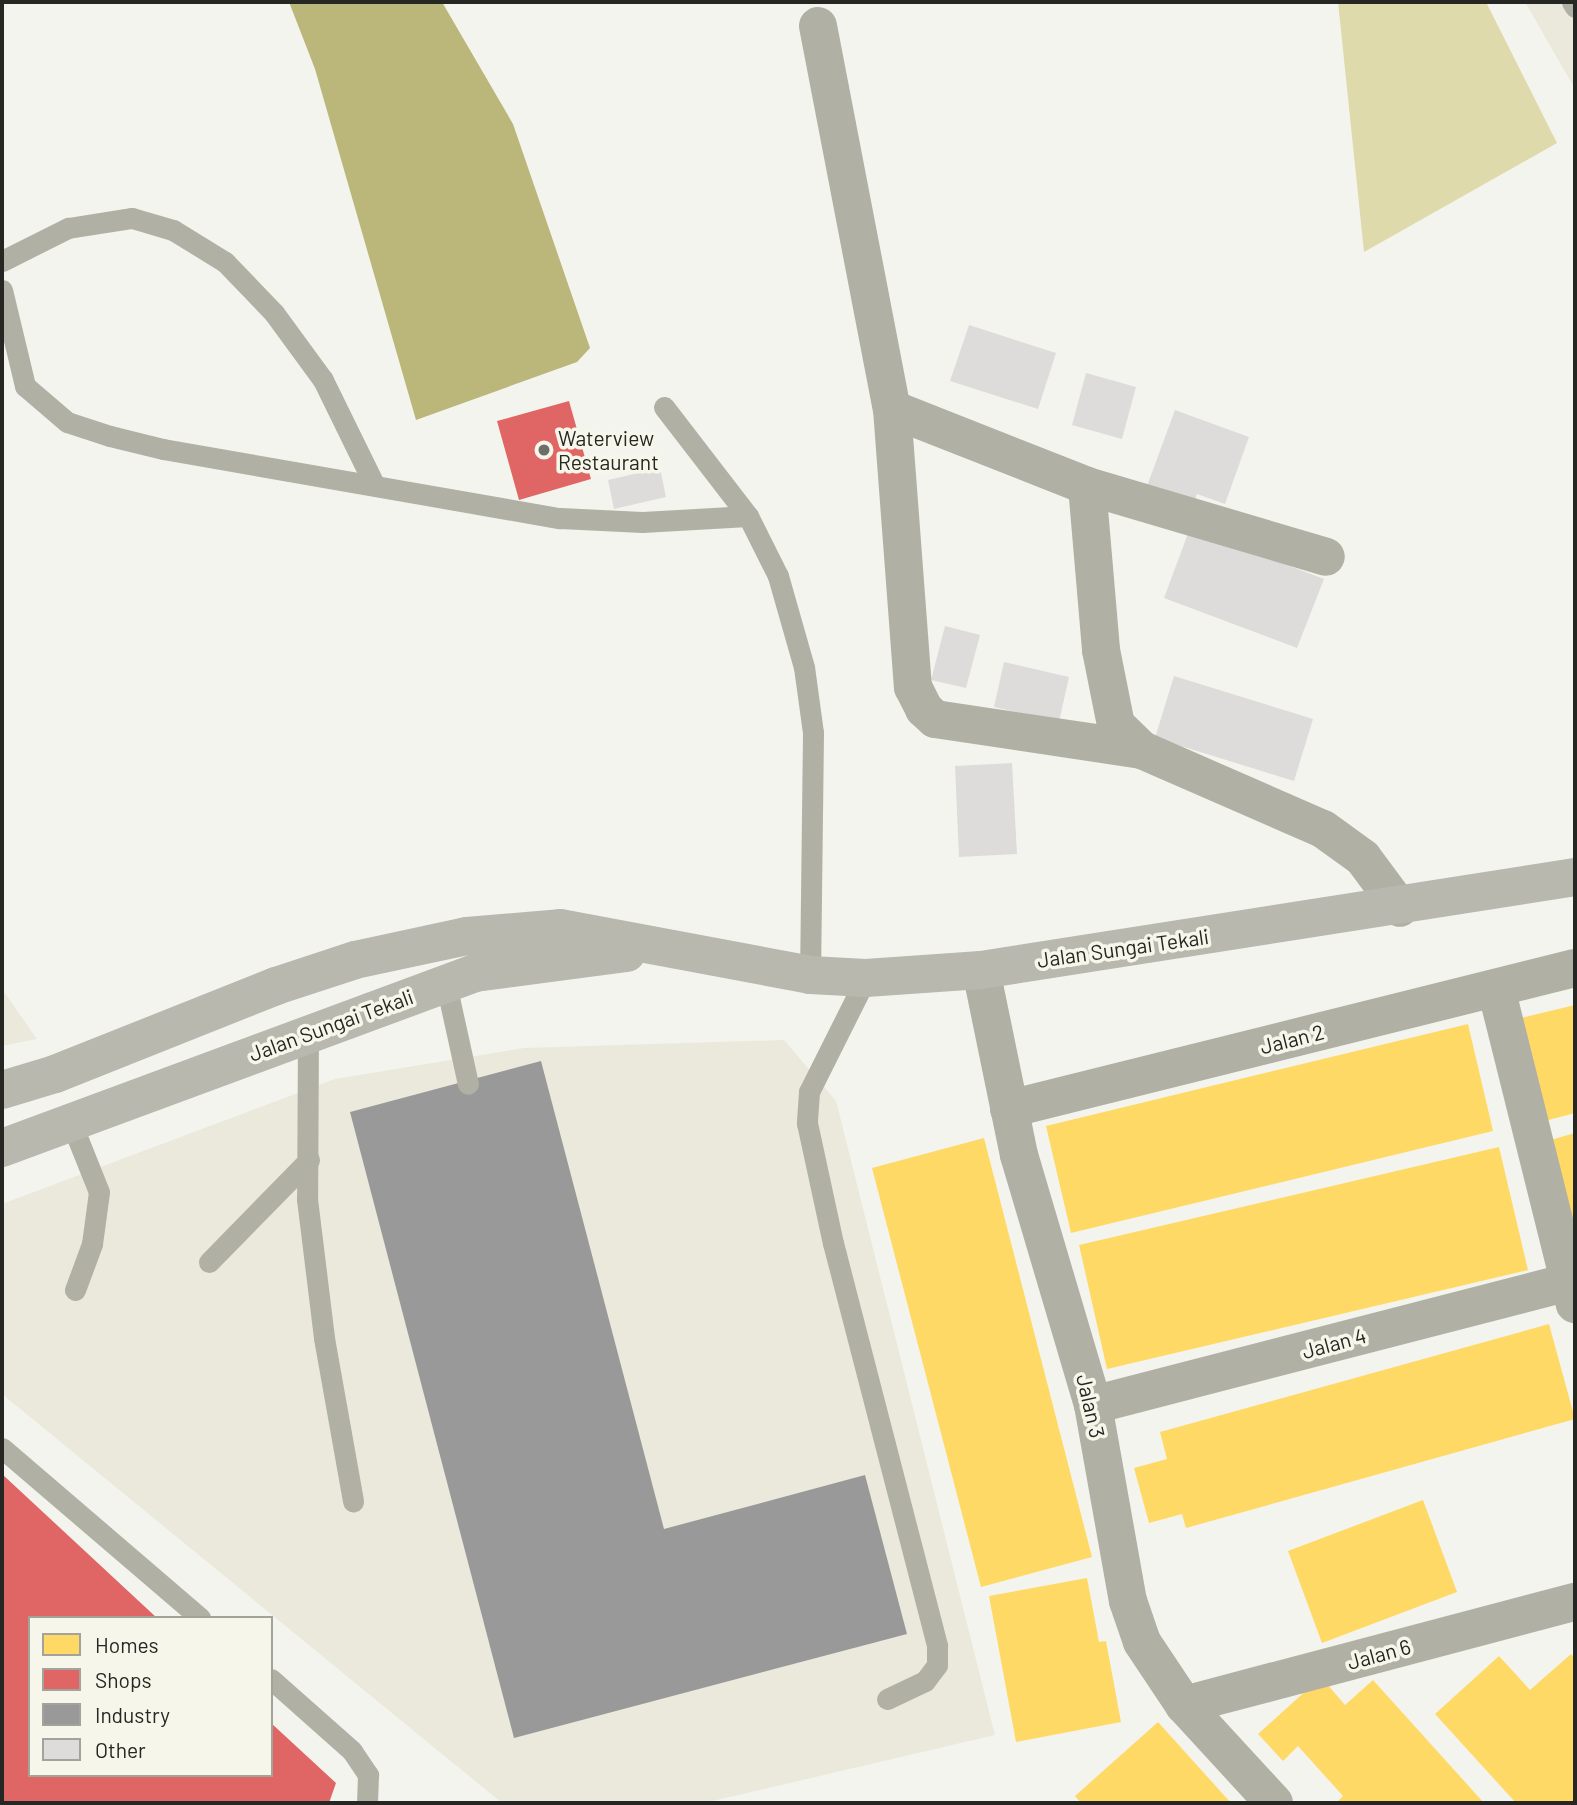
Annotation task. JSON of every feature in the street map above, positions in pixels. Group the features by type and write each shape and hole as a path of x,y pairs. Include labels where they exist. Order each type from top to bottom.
{"street":[{"path":"818,26 892,409 913,687 924,709 935,719 1142,751 1323,829 1363,858 1400,908"},
{"path":"892,409 1087,486 1326,557"},
{"path":"1087,486 1107,698 1116,725 1142,751"},
{"name":"Jalan Sungai Tekali","path":"2,1090 55,1074 276,986 355,960 467,936 560,928 810,975 866,978 981,970 1400,908 1575,877"},
{"name":"Jalan Sungai Tekali","path":"2,1148 308,1032 488,971 671,949"},
{"name":"Jalan 2","path":"1009,1109 1575,968"},
{"name":"Jalan 3","path":"981,970 1009,1109 1093,1405 1128,1601 1142,1642 1184,1705 1274,1803"},
{"path":"1496,988 1574,1288"},
{"name":"Jalan 4","path":"1093,1405 1574,1288"},
{"name":"Jalan 6","path":"1184,1705 1575,1602"}],"lane":[{"path":"1572,2 1575,7"},
{"path":"2,261 68,228 132,218 173,230 225,262 274,313 323,380 374,484"},
{"path":"2,290 25,386 67,422 163,449 560,518 642,522 748,516"},
{"path":"664,407 748,516 778,576 804,667 813,733 810,975"},
{"path":"866,978 809,1092 807,1123 833,1243 937,1646 937,1665 925,1681 887,1699"},
{"path":"446,984 468,1084"},
{"path":"308,1032 307,1199 324,1338 353,1501"},
{"path":"71,1122 99,1192 92,1244 75,1290"},
{"path":"209,1262 309,1160"},
{"path":"2,1448 198,1616"},
{"path":"273,1680 352,1751 368,1775 367,1803"}],"shaded area":[{"path":"289,2 442,2 513,124 590,348 577,362 416,420 315,69"},
{"path":"1338,2 1486,2 1557,143 1364,252"},
{"path":"1525,2 1575,2 1575,89"},
{"path":"2,989 37,1039 2,1046"},
{"path":"784,1040 836,1101 995,1735 704,1803 502,1803 2,1394 2,1204 335,1079 524,1048"}],"building: Homes":[{"path":"1575,1005 1575,1113 1537,1123 1512,1020"},
{"path":"1468,1024 1493,1131 1071,1233 1046,1126"},
{"path":"1575,1133 1575,1244 1547,1141"},
{"path":"984,1138 1092,1557 981,1587 872,1168"},
{"path":"1499,1147 1528,1270 1107,1369 1079,1245"},
{"path":"1549,1324 1575,1419 1186,1528 1182,1514 1149,1523 1134,1468 1167,1459 1160,1432"},
{"path":"1423,1500 1457,1592 1322,1643 1288,1551"},
{"path":"2,1544 88,1616 28,1616 28,1767 2,1746"},
{"path":"1087,1578 1099,1642 1106,1641 1121,1722 1016,1742 989,1596"},
{"path":"1571,1654 1575,1659 1575,1803 1516,1803 1435,1714 1499,1656 1530,1690"},
{"path":"1321,1677 1345,1705 1373,1680 1484,1803 1336,1803 1343,1796 1298,1746 1283,1761 1258,1734"},
{"path":"1158,1722 1231,1803 1081,1803 1075,1796"},
{"path":"273,1773 292,1789 280,1803 70,1803 39,1777 273,1777"}],"building: Shops":[{"name":"Waterview Restaurant","path":"569,401 591,479 519,500 497,421"},
{"path":"2,1474 155,1616 28,1616 28,1777 273,1777 273,1725 336,1783 329,1803 2,1803"}],"building: Industry":[{"path":"541,1061 664,1529 865,1475 907,1634 514,1738 350,1112"}],"building: Other":[{"path":"969,325 1056,353 1038,409 950,381"},
{"path":"1086,373 1136,387 1122,439 1072,425"},
{"path":"1175,410 1249,437 1225,504 1197,494 1194,502 1147,486"},
{"path":"660,468 666,497 614,509 608,480"},
{"path":"1190,528 1324,579 1297,648 1164,598"},
{"path":"945,626 980,635 966,688 931,680"},
{"path":"1004,662 1069,677 1059,722 994,707"},
{"path":"1174,676 1313,719 1294,781 1155,738"},
{"path":"1012,763 1017,854 959,857 955,766"}],"place":[{"name":"Waterview Restaurant","path":"544,450"}]}
